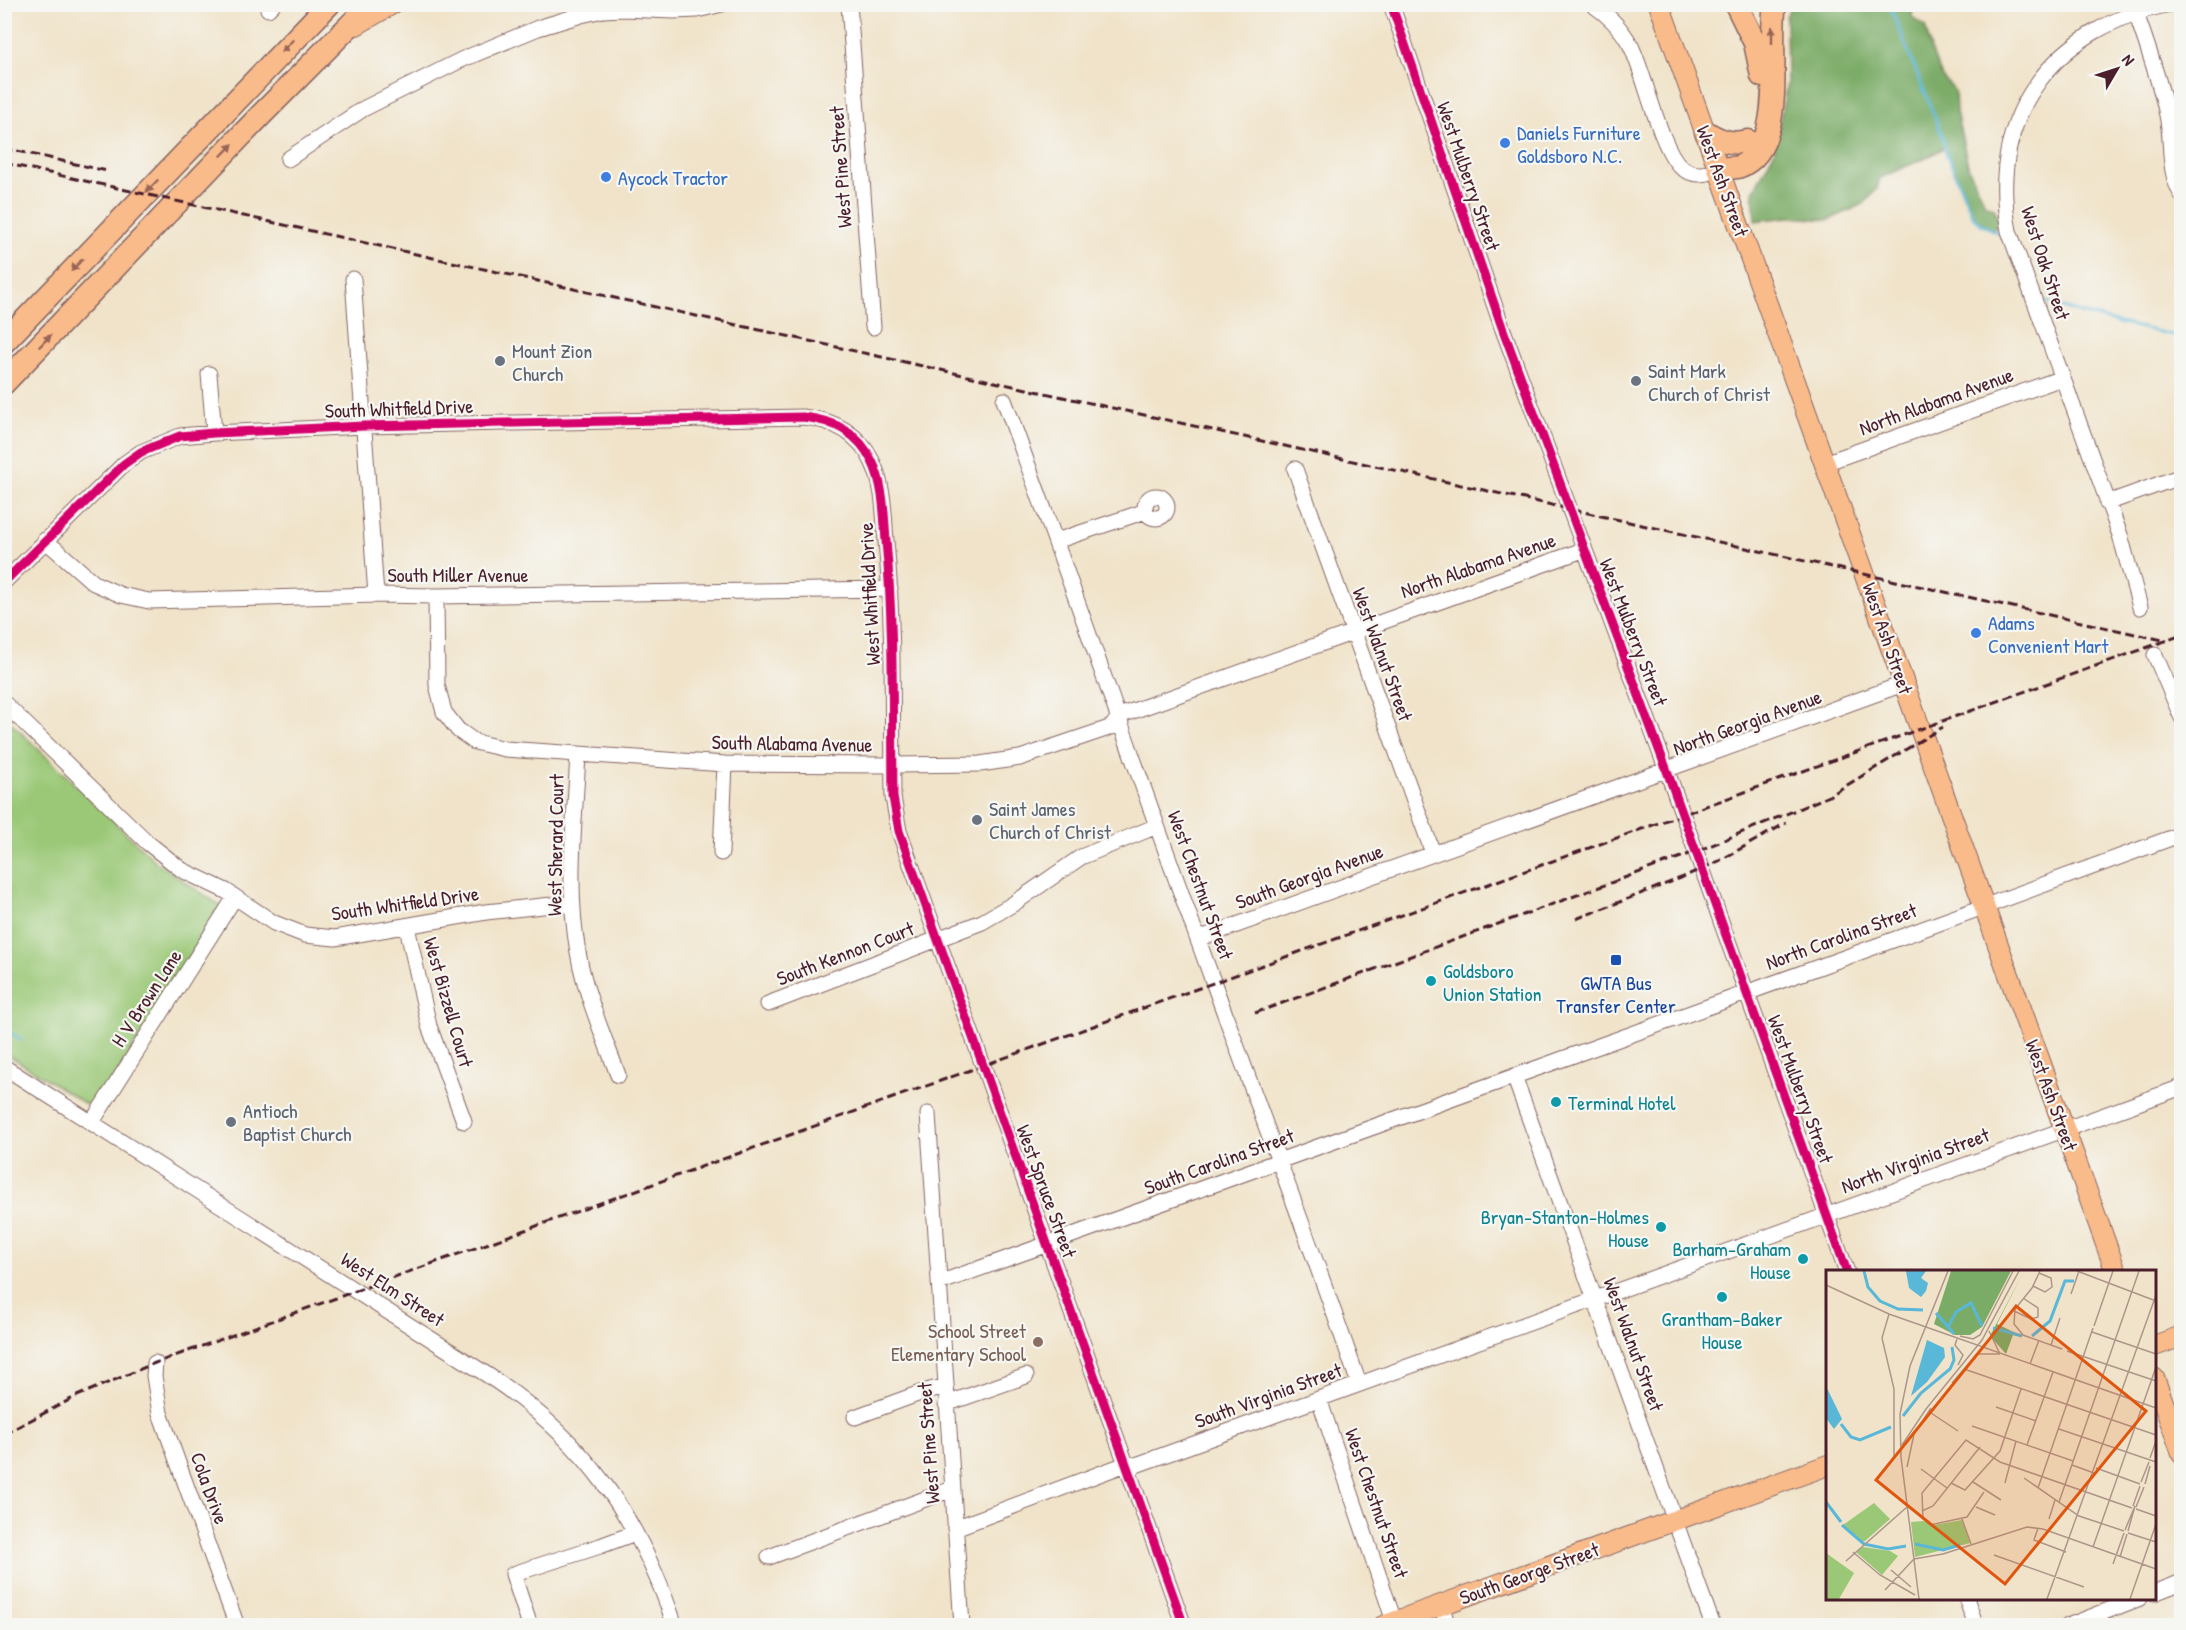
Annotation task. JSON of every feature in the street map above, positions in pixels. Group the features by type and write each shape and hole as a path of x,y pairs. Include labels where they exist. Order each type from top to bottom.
{"highway":[{"path":"4,342 329,4"},
{"path":"4,383 371,4"},
{"path":"1719,169 1731,154 1754,135 1762,117 1764,86 1755,43 1736,4"},
{"path":"1719,169 1737,167 1746,162 1759,149 1767,135 1773,111 1772,27 1775,4"},
{"path":"1706,132 1724,142 1748,141"}],"main road":[{"path":"341,33 392,4"},
{"name":"West Ash Street","path":"1659,4 2115,1270"},
{"path":"2156,1345 2181,1336"},
{"path":"2156,1384 2181,1453"},
{"name":"South George Street","path":"1389,1623 1826,1465"}],"street":[{"path":"288,159 363,109 461,60 538,28 603,10 682,10 722,4"},
{"name":"West Pine Street","path":"849,4 873,327"},
{"name":"West Mulberry Street","path":"1391,4 1502,327 1667,771 1846,1270"},
{"path":"1592,4 1609,17 1629,42 1666,143 1677,163 1685,170 1698,175 1719,169"},
{"name":"West Oak Street","path":"2140,607 2120,535 2009,231 2004,190 2007,154 2024,105 2033,87 2045,73 2057,60 2109,23 2171,4"},
{"path":"2136,13 2166,111 2172,172 2181,195"},
{"path":"354,279 376,595"},
{"path":"209,374 214,433"},
{"name":"North Alabama Avenue","path":"1825,463 2062,378"},
{"name":"West Chestnut Street","path":"1004,400 1359,1384"},
{"name":"South Whitfield Drive","path":"4,582 124,464 141,452 180,436 364,426 802,417 827,421 847,431"},
{"name":"West Whitfield Drive","path":"847,431 866,451 877,472 882,496 890,588 893,765"},
{"name":"West Walnut Street","path":"1295,469 1433,853"},
{"path":"2107,503 2181,476"},
{"path":"1056,541 1146,511"},
{"name":"South Miller Avenue","path":"45,540 94,583 121,595 149,601 376,595 436,596 890,588"},
{"name":"North Alabama Avenue","path":"1352,631 1583,550"},
{"name":"South Alabama Avenue","path":"436,596 437,686 444,712 458,730 475,742 505,749 725,764 980,764 1020,758 1112,727 1119,716 1352,631"},
{"path":"2155,655 2181,718"},
{"name":"North Georgia Avenue","path":"1433,853 1667,771 1903,684"},
{"name":"South Whitfield Drive","path":"4,703 148,843 182,870 235,897 274,923 305,934 336,938 486,912 572,903"},
{"name":"West Sherard Court","path":"578,754 572,903 578,952 588,992 618,1075"},
{"path":"721,853 725,764"},
{"name":"West Spruce Street","path":"893,765 893,797 899,831 1184,1626"},
{"name":"South Kennon Court","path":"768,1004 937,940 1001,912 1081,857 1157,826"},
{"name":"North Carolina Street","path":"1514,1076 2181,834"},
{"name":"South Georgia Avenue","path":"1198,939 1433,853"},
{"name":"H V Brown Lane","path":"92,1122 235,897"},
{"name":"West Bizzell Court","path":"406,927 429,1026 464,1121"},
{"name":"West Elm Street","path":"4,1067 509,1389 554,1426 587,1460 613,1494 657,1574 675,1626"},
{"name":"West Walnut Street","path":"1514,1076 1713,1626"},
{"name":"South Carolina Street","path":"939,1283 1514,1076"},
{"name":"North Virginia Street","path":"1595,1298 2181,1087"},
{"name":"West Pine Street","path":"928,1114 962,1626"},
{"name":"South Virginia Street","path":"955,1528 1126,1464 1136,1465 1595,1298"},
{"name":"Cola Drive","path":"155,1363 154,1376 160,1413 237,1626"},
{"path":"946,1404 1026,1376"},
{"path":"855,1417 922,1392 945,1386"},
{"name":"West Chestnut Street","path":"1319,1399 1389,1623"},
{"path":"769,1557 952,1489"},
{"path":"530,1626 513,1574 608,1544 635,1533"},
{"path":"2156,1592 2181,1582"},
{"path":"1966,1600 1976,1626"},
{"path":"2068,1626 2137,1600"},
{"path":"1441,1605 1448,1626"}],"green space":[{"path":"1791,5 1913,5 1912,17 1925,26 1931,50 1942,77 1955,91 1956,112 1969,169 1985,204 1994,208 2001,226 1991,229 1981,224 1973,216 1944,147 1930,156 1880,178 1877,189 1862,205 1829,220 1789,217 1755,221 1753,192 1774,152 1787,83 1786,17"},
{"path":"5,717 157,863 221,906 95,1110 5,1053"}],"waterway":[{"path":"1889,4 1973,216 1981,224 1998,233"},
{"path":"2047,302 2119,323 2182,337"},
{"path":"4,1029 22,1040"}],"railway":[{"path":"4,148 107,171"},
{"path":"4,163 2167,641"},
{"path":"4,1434 77,1396 155,1363 2182,635"},
{"path":"1255,1013 1695,852 1829,796 1943,727"},
{"path":"1576,919 1719,861 1786,823"}],"cycle path":[{"path":"1391,4 1502,327 1667,771 1846,1270"},
{"path":"4,582 124,464 141,452 180,436 364,426 803,417 824,421 844,429 860,442 876,470 883,500 889,573 893,797 899,831 1184,1626"}],"place":[{"name":"Daniels Furniture Goldsboro N.C.","path":"1505,143"},
{"name":"Aycock Tractor","path":"606,177"},
{"name":"Mount Zion Church","path":"500,361"},
{"name":"Saint Mark Church of Christ","path":"1636,381"},
{"name":"Adams Convenient Mart","path":"1976,633"},
{"name":"Saint James Church of Christ","path":"977,820"},
{"name":"GWTA Bus Transfer Center","path":"1616,960"},
{"name":"Goldsboro Union Station","path":"1431,981"},
{"name":"Terminal Hotel","path":"1556,1102"},
{"name":"Antioch Baptist Church","path":"231,1122"},
{"name":"Bryan-Stanton-Holmes House","path":"1661,1227"},
{"name":"Barham-Graham House","path":"1803,1259"},
{"name":"Grantham-Baker House","path":"1722,1297"},
{"name":"School Street Elementary School","path":"1038,1342"}]}
